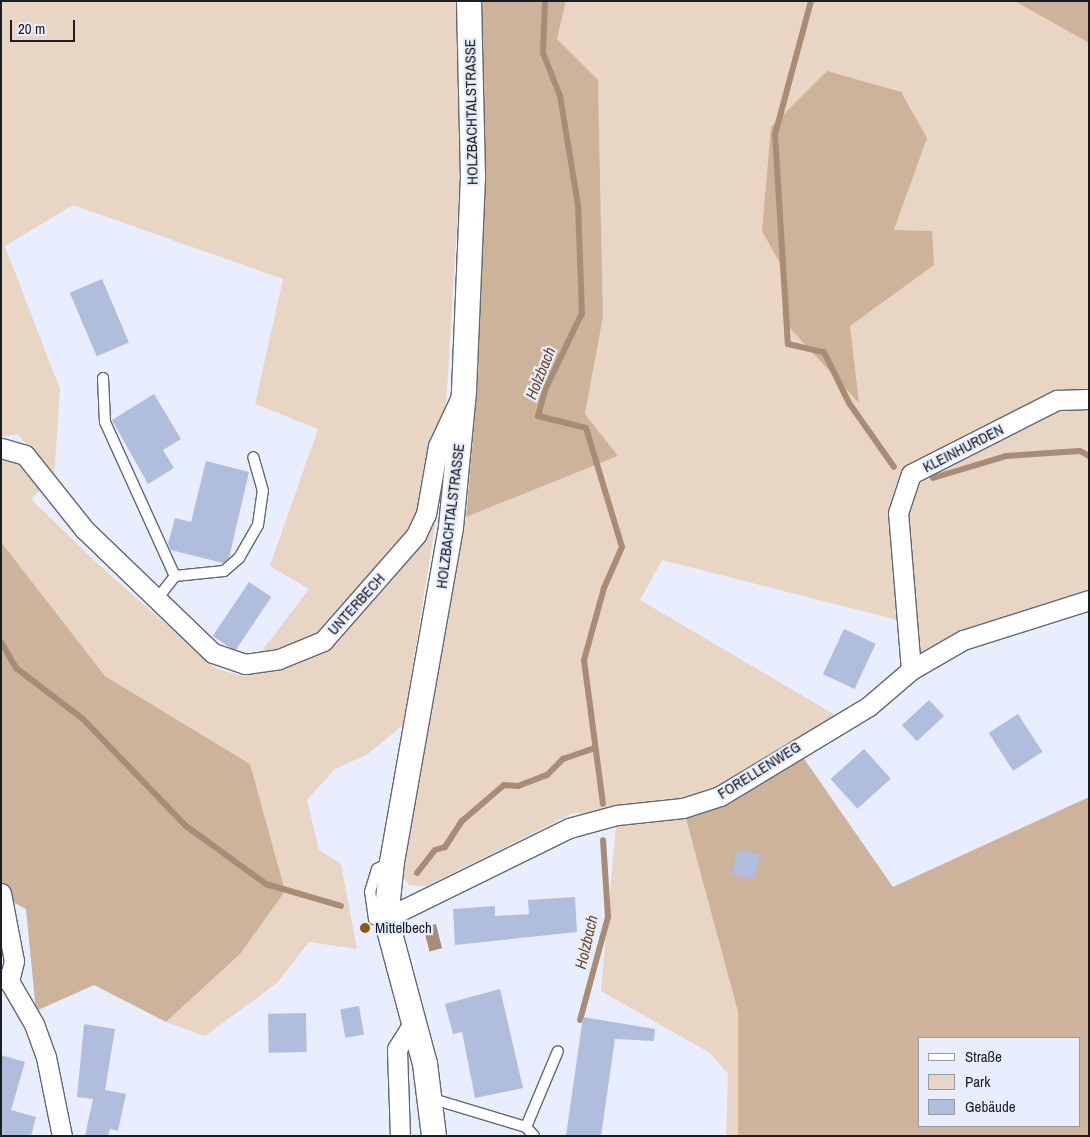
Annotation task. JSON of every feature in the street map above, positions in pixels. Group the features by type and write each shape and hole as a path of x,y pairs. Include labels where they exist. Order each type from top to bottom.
{"street":[{"name":"HOLZBACHTALSTRASSE","path":"434,1136 433,1099 386,918 392,862 452,527 464,391 473,178 469,1"},
{"name":"UNTERBECH","path":"1,448 26,455 84,529 212,652 245,664 279,659 323,641 416,535 426,514 438,446 464,391"},
{"name":"KLEINHURDEN","path":"911,670 898,514 911,474 1056,400 1089,399"},
{"name":"FORELLENWEG","path":"386,918 569,828 617,815 683,808 720,796 869,706 911,670 963,640 1089,600"},
{"path":"1,893 14,961 9,985 46,1057 62,1136"},
{"path":"400,1136 397,1049 413,1023"}],"lane":[{"path":"103,378 105,422 175,576"},
{"path":"157,599 175,576 224,571 239,558 258,525 261,508 263,490 253,458"},
{"path":"526,1127 558,1051"},
{"path":"433,1099 526,1127 534,1136"}],"green space":[{"path":"1,1 456,1 460,175 447,390 435,526 403,725 368,754 335,769 307,800 319,850 341,864 357,949 309,942 277,983 205,1036 166,1022 240,954 250,764 105,676 1,542 1,456 19,461 42,488 31,499 99,565 217,669 243,676 309,589 270,566 318,429 255,404 283,279 73,205 5,246 60,389 54,478 18,434 1,437"},
{"path":"566,1 1014,1 1089,43 1089,399 1084,400 1089,414 1089,600 911,670 909,623 662,560 640,600 842,719 683,808 738,1012 738,1136 726,1136 728,1074 710,1053 601,991 617,815 573,813 427,886 409,885 403,876 466,517 618,456 585,415 603,317 598,81 557,39"}],"shaded area":[{"path":"480,1 566,1 557,39 598,80 603,317 585,414 618,456 466,517 478,381 483,180"},
{"path":"1014,1 1089,1 1089,43"},
{"path":"827,71 901,92 927,138 894,230 932,231 934,265 850,326 859,403 787,325 782,267 762,231 771,127"},
{"path":"1,542 105,676 250,764 285,891 240,954 166,1022 94,985 36,1011 26,909 1,896"},
{"path":"796,747 893,887 1089,797 1089,1136 738,1136 738,1012 683,808"},
{"path":"436,924 442,948 429,951 423,927"}],"building":[{"path":"102,279 129,343 97,356 70,293"},
{"path":"154,394 181,439 163,450 174,468 148,484 112,420"},
{"path":"206,461 249,472 229,558 223,563 171,550 168,544 175,518 191,522"},
{"path":"249,582 271,597 235,651 213,636"},
{"path":"844,629 876,644 855,689 823,674"},
{"path":"929,700 944,716 917,741 902,725"},
{"path":"1018,714 1043,752 1013,771 989,733"},
{"path":"864,749 891,779 857,809 831,779"},
{"path":"738,849 760,855 753,880 731,874"},
{"path":"575,897 577,932 455,945 453,909 495,906 495,916 529,914 528,900"},
{"path":"500,989 523,1088 475,1098 462,1032 453,1034 445,1004"},
{"path":"359,1006 364,1035 345,1038 340,1009"},
{"path":"306,1013 307,1052 269,1053 268,1014"},
{"path":"583,1017 655,1029 654,1041 615,1039 601,1136 566,1136"},
{"path":"84,1024 115,1029 105,1090 126,1094 118,1131 110,1129 108,1136 85,1136 93,1099 77,1097"},
{"path":"1,1055 25,1062 11,1110 36,1117 31,1136 1,1136"}],"waterway":[{"name":"Holzbach","path":"545,1 543,53 560,96 578,205 582,313 545,390 538,416 586,428 622,547 604,588 584,660 603,804"},
{"path":"811,1 775,134 788,344 824,352 849,403 894,467"},
{"path":"933,478 1006,456 1080,451 1089,456"},
{"path":"1,642 16,668 83,719 186,826 266,884 341,906"},
{"path":"417,873 435,850 445,847 462,821 504,785 518,786 547,775 563,759 595,748"},
{"name":"Holzbach","path":"580,1020 608,917 603,840"}],"place":[{"name":"Mittelbech","path":"365,928"}]}
